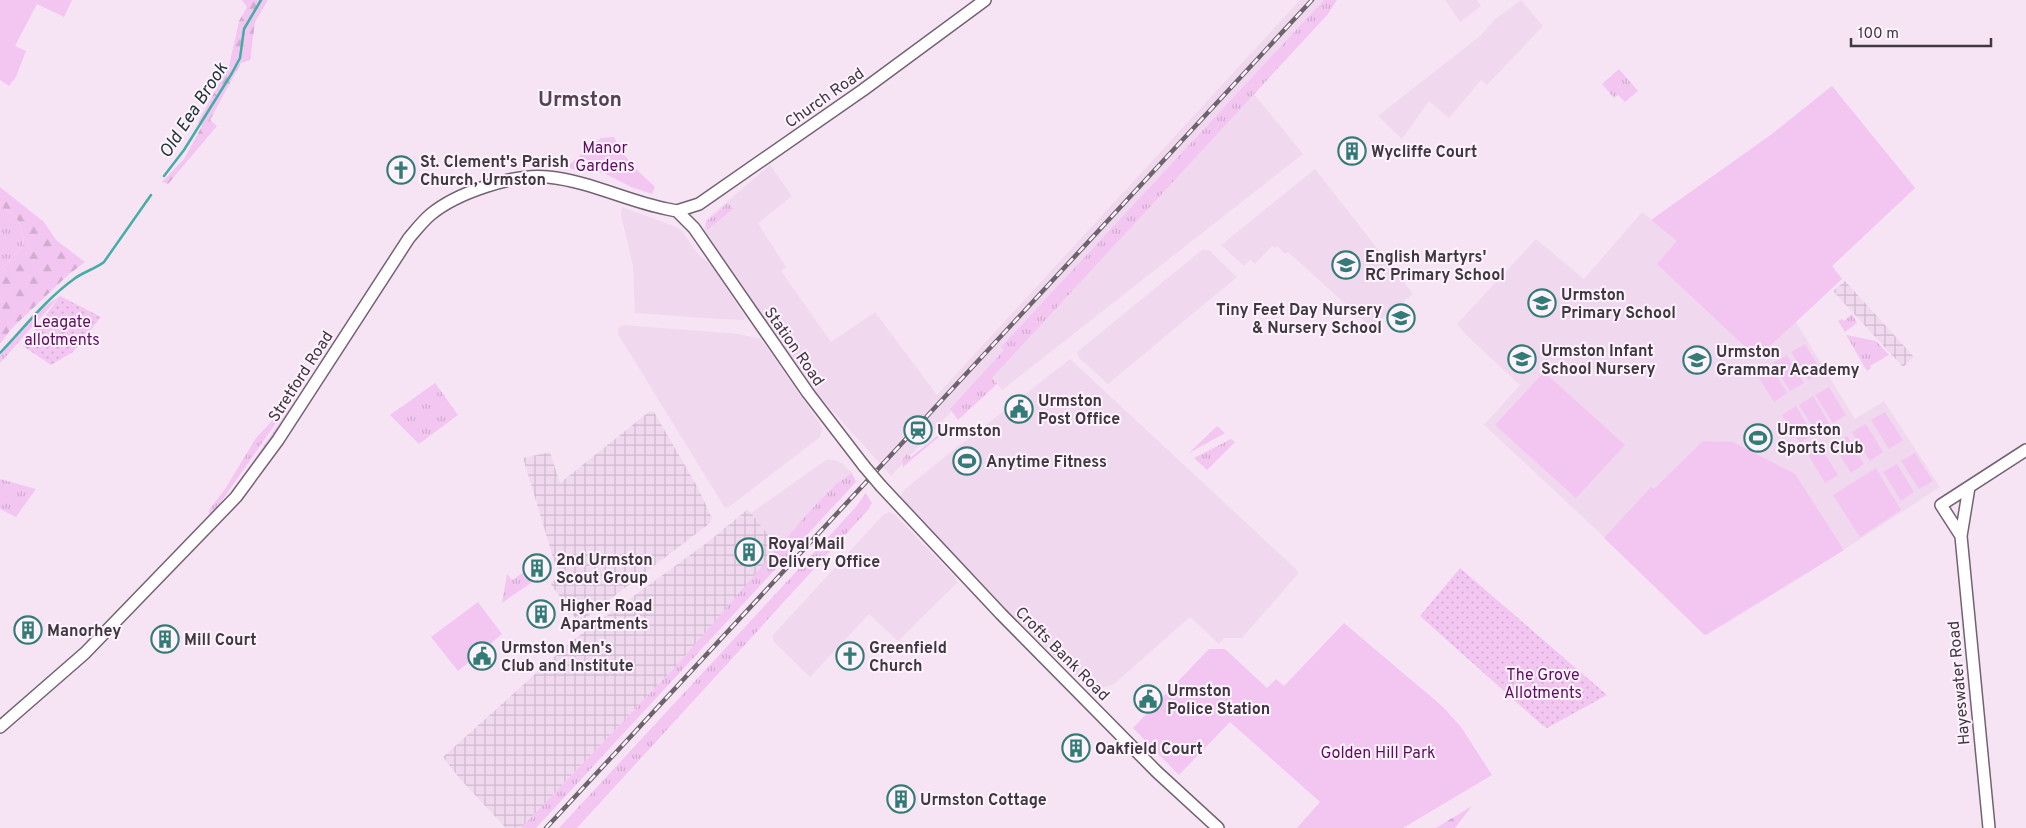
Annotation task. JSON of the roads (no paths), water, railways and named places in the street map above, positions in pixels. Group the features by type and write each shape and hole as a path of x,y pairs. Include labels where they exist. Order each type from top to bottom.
{"main road":[{"name":"Church Road","path":"677,211 699,204 712,196 985,0"},
{"name":"Stretford Road","path":"0,727 85,653 236,497 278,440 410,238 431,215 442,207 481,189 503,182 534,176 561,179 655,207 677,211"},
{"name":"Station Road","path":"677,211 694,228 808,393 890,497"},
{"path":"1969,487 2025,450"},
{"name":"Hayeswater Road","path":"1961,536 1940,505 1969,487"},
{"name":"Hayeswater Road","path":"1969,487 1961,536 1989,828"},
{"name":"Crofts Bank Road","path":"890,497 1157,772 1218,828"}],"waterway":[{"name":"Old Eea Brook","path":"164,176 184,150 232,73 240,58 244,29 261,0"},
{"name":"Old Eea Brook","path":"0,353 63,287 104,262 151,195"}],"railway":[{"path":"546,828 1312,0"}],"place":[{"name":"Wycliffe Court","path":"1352,151"},
{"name":"St. Clement's Parish Church, Urmston","path":"401,170"},
{"name":"English Martyrs' RC Primary School","path":"1346,265"},
{"name":"Urmston Primary School","path":"1542,303"},
{"name":"Tiny Feet Day Nursery & Nursery School","path":"1401,318"},
{"name":"Urmston Infant School Nursery","path":"1522,359"},
{"name":"Urmston Grammar Academy","path":"1697,360"},
{"name":"Urmston Post Office","path":"1019,409"},
{"name":"Urmston","path":"918,430"},
{"name":"Urmston Sports Club","path":"1758,438"},
{"name":"Anytime Fitness","path":"967,461"},
{"name":"Royal Mail Delivery Office","path":"749,552"},
{"name":"2nd Urmston Scout Group","path":"537,568"},
{"name":"Higher Road Apartments","path":"541,614"},
{"name":"Manorhey","path":"28,630"},
{"name":"Mill Court","path":"165,639"},
{"name":"Urmston Men's Club and Institute","path":"482,656"},
{"name":"Greenfield Church","path":"850,656"},
{"name":"Urmston Police Station","path":"1148,699"},
{"name":"Oakfield Court","path":"1076,748"},
{"name":"Urmston Cottage","path":"901,799"}],"district":[{"name":"Urmston","path":"580,99"}],"park label":[{"name":"Manor Gardens","path":"605,156"},
{"name":"Leagate allotments","path":"62,330"},
{"name":"The Grove Allotments","path":"1543,683"},
{"name":"Golden Hill Park","path":"1378,752"}]}
